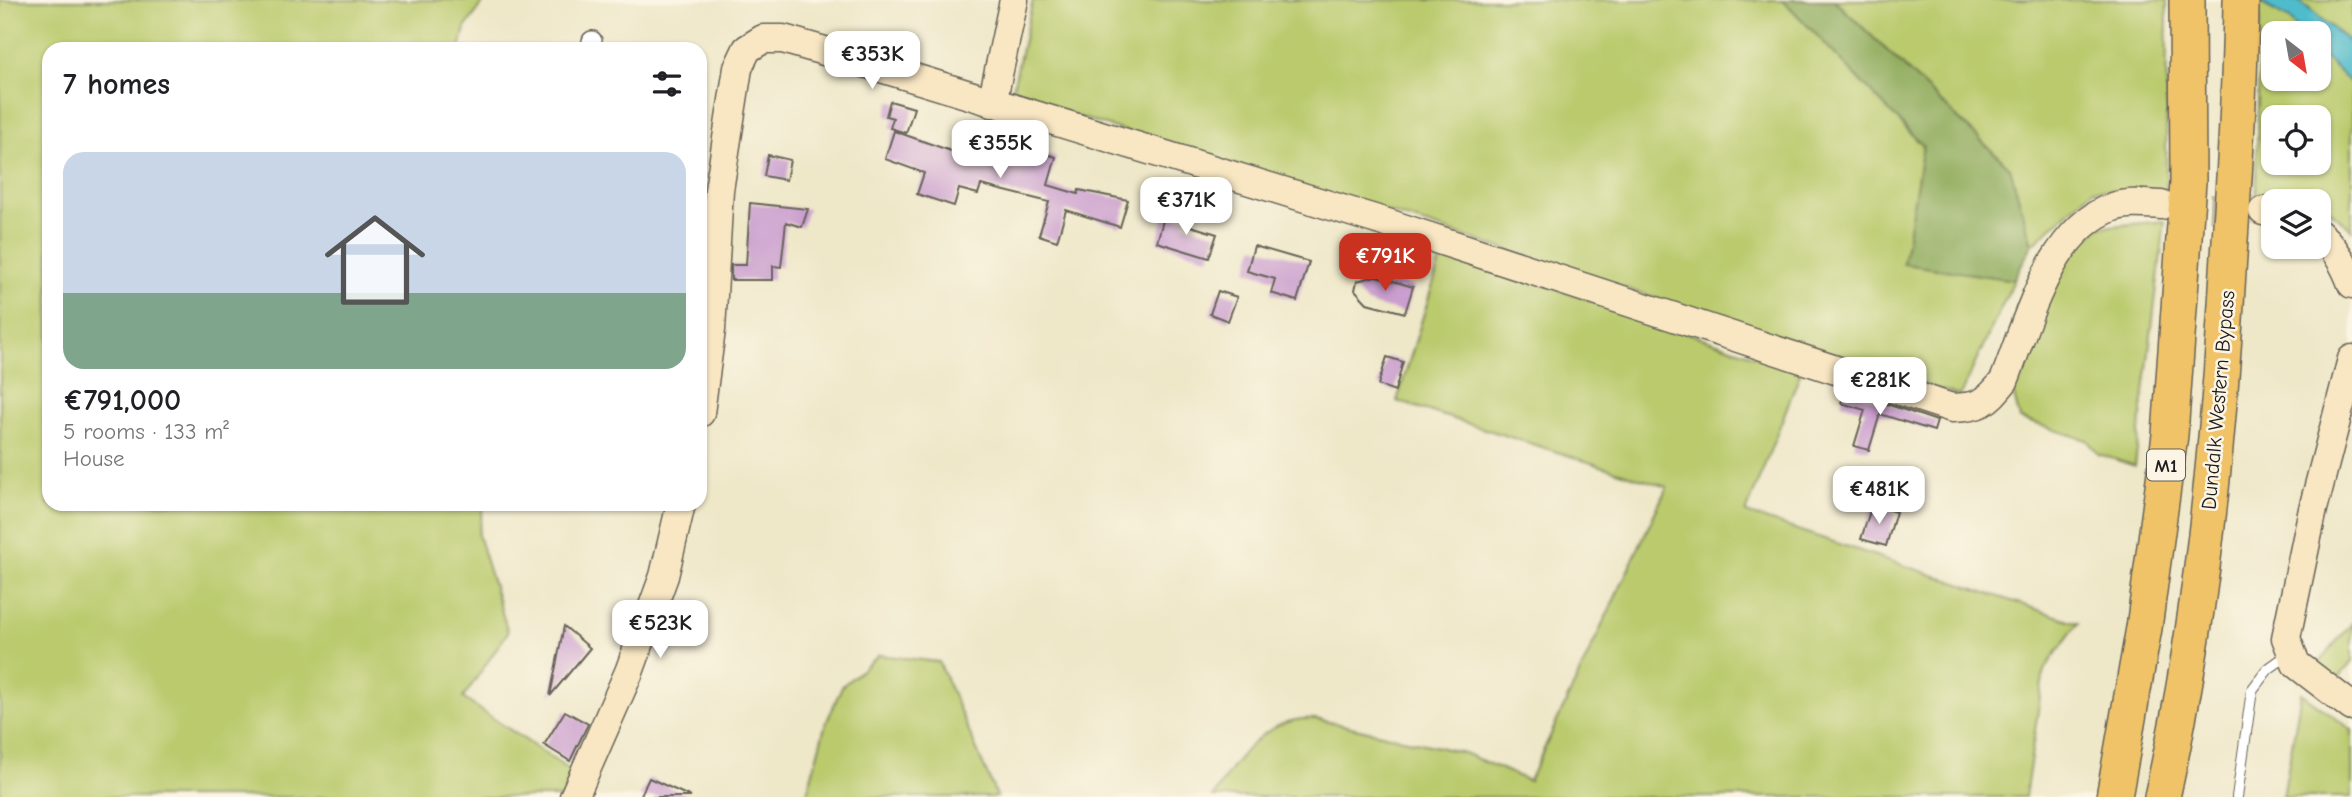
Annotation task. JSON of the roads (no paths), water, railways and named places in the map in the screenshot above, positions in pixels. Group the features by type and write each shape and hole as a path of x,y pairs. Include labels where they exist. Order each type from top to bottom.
{"highway":[{"name":"M1","path":"2114,797 2144,628 2172,411 2188,182 2187,0"},
{"name":"Dundalk Western Bypass","path":"2162,797 2182,711 2202,581 2224,349 2241,5"}],"street":[{"path":"992,103 1014,0"},
{"path":"707,310 719,190 738,68 747,49 763,39 783,39 1384,222 1952,408 1976,407 1989,399 2004,381 2039,295 2065,242 2086,220 2113,207 2133,204 2161,205"},
{"path":"2331,245 2347,269 2352,284"},
{"path":"2352,359 2308,534 2289,645 2296,664 2352,707"},
{"path":"575,797 629,672 664,576 679,511"}],"lane":[{"path":"2238,797 2252,690 2289,645"}],"water":[{"path":"2255,0 2298,0 2324,21 2290,19"},
{"path":"2331,27 2352,44 2352,84 2331,64"}],"tunnel":[{"path":"2168,206 2253,210"}]}
